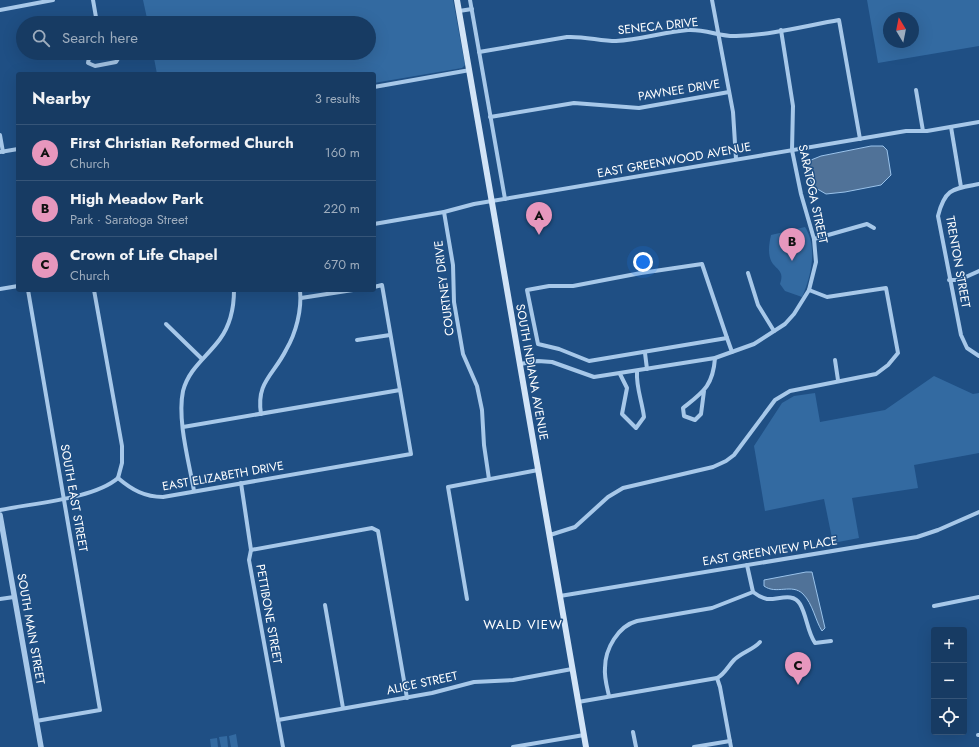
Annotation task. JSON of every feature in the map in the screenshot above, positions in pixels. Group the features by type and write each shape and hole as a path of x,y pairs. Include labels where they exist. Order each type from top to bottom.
{"main road":[{"name":"SOUTH INDIANA AVENUE","path":"458,0 586,747"}],"street":[{"path":"0,10 52,0"},
{"path":"93,0 96,16"},
{"path":"470,0 505,199"},
{"path":"712,0 728,92 733,112 736,159"},
{"path":"460,11 472,9"},
{"name":"SENECA DRIVE","path":"479,52 578,36 614,41 701,30 734,36 839,20 860,139"},
{"name":"SARATOGA STREET","path":"520,364 538,361 552,362 594,377 637,372 714,358 754,344 774,331 794,314 809,290 816,262 814,239 801,194 792,150 792,106 781,30"},
{"path":"87,60 92,66 116,62 117,60"},
{"path":"376,87 470,70"},
{"path":"916,90 923,131"},
{"name":"PAWNEE DRIVE","path":"490,116 574,103 639,108 728,92"},
{"name":"EAST GREENWOOD AVENUE","path":"376,224 444,212 492,201 736,159 979,122"},
{"path":"951,127 961,187 979,184"},
{"path":"0,135 2,152 16,149"},
{"name":"TRENTON STREET","path":"961,187 947,193 941,203 938,216 949,280 961,335 967,348 979,356"},
{"name":"COURTNEY DRIVE","path":"444,212 453,265 455,309 463,354 477,386 482,410 484,445 489,479"},
{"path":"814,239 867,224 874,228"},
{"path":"727,338 645,353 589,361 559,349 538,344 527,290 549,286 573,286 641,273 702,264 732,352"},
{"path":"949,280 959,280 979,271"},
{"path":"748,273 758,305 774,331"},
{"path":"183,427 400,390 382,285 376,286"},
{"path":"0,289 16,286"},
{"path":"550,536 576,527 608,496 623,488 712,467 726,461 742,446 774,400 790,391 838,380 876,374 888,365 898,353 886,288 827,297 809,290"},
{"name":"SOUTH EAST STREET","path":"28,292 100,710 36,722"},
{"path":"0,510 99,490 118,478 122,463 122,446 94,292"},
{"path":"194,491 183,427 182,402 184,390 193,368 219,340 228,325 234,308 234,292"},
{"path":"261,414 260,392 286,351 294,334 301,298 300,292"},
{"path":"301,298 340,292"},
{"path":"166,324 202,358"},
{"path":"357,340 390,335"},
{"path":"645,353 647,369"},
{"path":"704,391 683,408 684,416 695,420 701,414 704,391 714,372 714,358"},
{"path":"835,360 838,380"},
{"path":"620,374 627,388 622,414 636,428 644,417 642,402 636,386 637,372"},
{"name":"EAST ELIZABETH DRIVE","path":"118,478 130,488 151,497 163,497 411,454 400,390"},
{"path":"467,599 448,487 538,470"},
{"name":"PETTIBONE STREET","path":"241,484 251,550 249,560 283,747"},
{"name":"EAST GREENVIEW PLACE","path":"560,596 917,537 938,530 979,512"},
{"name":"SOUTH MAIN STREET","path":"0,515 41,747"},
{"path":"251,550 372,528 378,531 407,698"},
{"path":"747,565 753,592"},
{"path":"609,696 605,672 606,659 616,636 626,626 637,621 719,606 753,592 765,598 789,597 796,600 801,606 810,636 815,643 831,641"},
{"path":"0,599 14,597"},
{"path":"934,606 979,597"},
{"path":"325,605 343,708"},
{"path":"578,702 717,678 722,675 736,658 751,650 760,642"},
{"name":"ALICE STREET","path":"278,720 438,692 466,683 513,680 572,669"},
{"path":"717,678 731,747"},
{"path":"633,732 636,747"},
{"path":"513,747 584,735"},
{"path":"694,747 730,741"}],"shaded area":[{"path":"143,0 453,0 465,65 462,68 376,83 376,72 157,72 154,60 376,60 376,16 146,16"},
{"path":"867,0 979,0 979,46 878,63"},
{"path":"871,146 883,146 887,150 891,175 881,185 826,194 814,187 807,171 811,160 821,156"},
{"path":"805,227 811,244 812,262 802,297 785,291 780,284 781,274 771,261 769,250 771,235"},
{"path":"934,376 973,394 979,393 979,453 914,465 918,488 852,498 859,538 833,543 824,499 765,511 754,446 782,403 794,396 815,393 820,422 885,410"},
{"path":"812,572 825,628 822,631 812,607 803,594 794,589 774,590 764,586 764,580"},
{"path":"236,734 238,747 231,747 229,736"},
{"path":"227,736 228,747 221,747 219,737"},
{"path":"217,738 218,747 211,747 210,739"}],"place":[{"name":"First Christian Reformed Church","path":"539,235"},
{"name":"High Meadow Park","path":"792,261"},
{"name":"Crown of Life Chapel","path":"798,685"}],"district":[{"name":"WALD VIEW","path":"523,624"}]}
